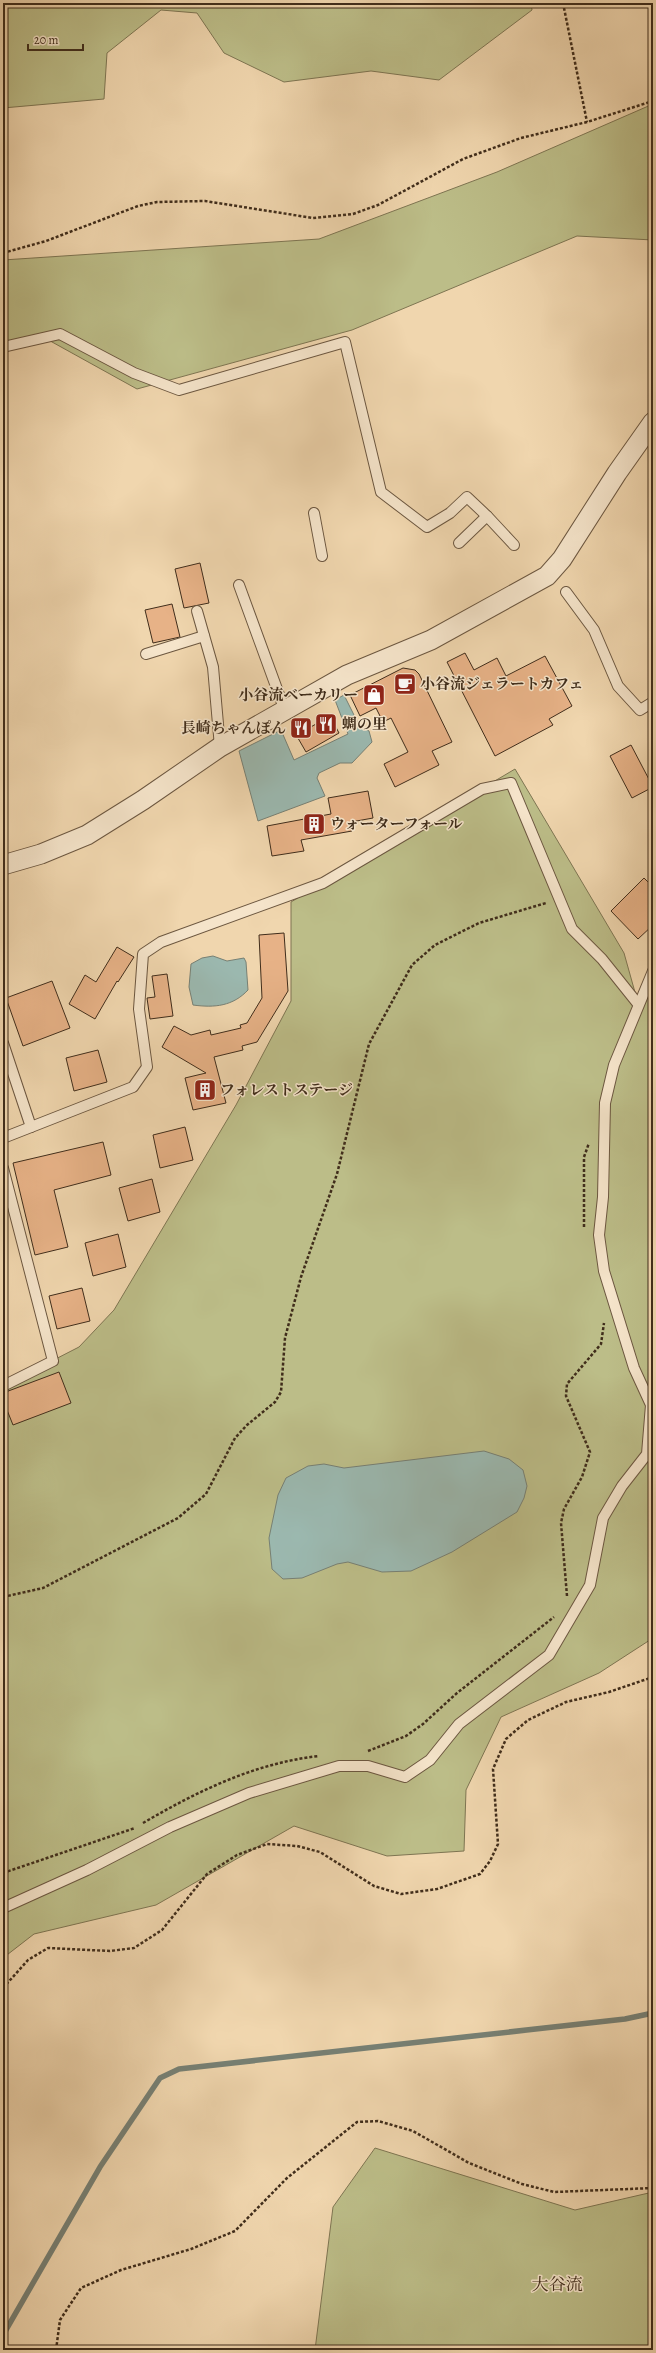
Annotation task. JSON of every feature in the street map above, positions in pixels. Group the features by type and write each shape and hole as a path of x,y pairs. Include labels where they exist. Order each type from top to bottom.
{"street":[{"path":"3,865 41,854 87,835 143,800 220,747 347,676 431,640 547,576 562,559 617,473 653,422"}],"lane":[{"path":"3,348 60,334 134,373 179,390 345,342 381,492 427,527 450,513 467,497 514,544"},
{"path":"314,514 322,556"},
{"path":"460,543 487,516"},
{"path":"239,585 285,711"},
{"path":"566,592 594,630 618,686 640,710 653,702"},
{"path":"197,611 213,667 220,747"},
{"path":"146,654 204,636"},
{"path":"3,1138 133,1087 147,1067 139,1009 144,954 160,942 323,882 482,789 511,783 572,929 602,959 638,1004"},
{"path":"3,1908 87,1870 170,1827 249,1793 338,1766 368,1766 405,1777 430,1760 459,1724 549,1655 590,1585 603,1518 622,1486 647,1454 651,1405 634,1368 604,1271 599,1235 603,1196 605,1103 614,1064 653,971"},
{"path":"3,1043 31,1127"},
{"path":"3,1168 53,1361 3,1386"}],"path":[{"path":"563,3 587,122"},
{"path":"3,253 46,241 138,206 157,202 205,200 313,218 353,214 378,205 463,159 521,138 587,122 653,101"},
{"path":"3,1597 43,1588 178,1518 206,1494 235,1438 247,1425 275,1402 281,1392 285,1338 301,1277 337,1174 369,1044 412,965 435,945 480,923 560,899"},
{"path":"584,1231 584,1157 589,1142"},
{"path":"567,1602 561,1522 564,1509 582,1477 590,1452 566,1396 567,1384 600,1344 605,1319"},
{"path":"365,1751 372,1750 406,1736 423,1724 457,1693 556,1616"},
{"path":"3,1988 28,1960 48,1948 110,1951 134,1948 162,1930 206,1874 236,1855 267,1844 298,1846 320,1852 374,1886 401,1894 437,1889 480,1874 490,1860 498,1844 493,1769 506,1739 528,1720 566,1702 609,1692 653,1677"},
{"path":"3,1873 136,1827 211,1785 260,1768 300,1758 322,1756"},
{"path":"56,2350 60,2320 81,2288 121,2270 190,2249 235,2230 287,2178 357,2122 378,2121 413,2132 468,2163 522,2184 554,2192 653,2188"}],"green space":[{"path":"3,3 531,3 532,10 439,80 371,71 284,82 224,53 197,13 161,10 107,53 104,99 3,108"},
{"path":"653,104 653,240 577,236 352,330 137,389 43,337 3,348 3,260 319,239 497,172"},
{"path":"515,769 624,953 638,1003 653,971 653,1638 599,1673 501,1717 466,1790 464,1851 387,1856 294,1826 156,1905 34,1934 3,1958 3,1386 79,1347 114,1310 236,1105 291,1001 291,902"},
{"path":"375,2148 575,2210 653,2192 653,2350 315,2350 333,2207"}],"water":[{"path":"344,695 359,725 369,731 372,742 352,763 340,763 319,773 317,778 325,796 258,821 239,751 281,730 294,760 348,734 335,700"},
{"path":"213,956 227,961 244,958 246,962 248,990 236,1000 223,1005 193,1005 189,987 191,964 202,958"},
{"path":"484,1451 509,1459 523,1470 527,1486 524,1498 517,1512 452,1552 411,1571 382,1572 348,1562 337,1564 302,1578 283,1579 272,1569 269,1538 278,1495 286,1478 308,1466 324,1464 344,1468"}],"building":[{"path":"200,563 209,603 184,608 175,569"},
{"path":"172,604 180,637 153,643 145,610"},
{"path":"465,653 474,670 497,658 506,676 545,656 572,706 549,719 553,725 495,756 447,662"},
{"path":"403,668 415,670 419,674 452,742 432,751 439,765 395,787 384,764 408,752 391,718 383,722 376,708 360,716 350,695"},
{"path":"330,716 339,733 306,752 291,726 304,719 309,728"},
{"path":"631,745 653,787 632,798 610,756"},
{"name":"ウォーターフォール","path":"368,791 373,818 351,822 352,831 301,840 304,851 272,856 267,826 331,814 328,798"},
{"path":"644,878 653,887 653,925 638,939 611,911"},
{"path":"284,933 288,991 257,1042 242,1046 243,1050 214,1057 226,1103 193,1110 185,1078 206,1073 162,1047 174,1026 191,1035 210,1030 211,1035 241,1028 240,1025 247,1023 262,998 259,935"},
{"path":"117,947 134,957 118,982 117,981 95,1019 69,1004 85,975 96,982"},
{"path":"167,974 173,1016 150,1019 147,998 155,997 152,976"},
{"path":"52,981 70,1028 23,1046 6,998"},
{"path":"98,1050 107,1082 74,1091 66,1058"},
{"name":"フォレストステージ","path":"185,1127 193,1160 160,1168 153,1135"},
{"path":"103,1142 111,1175 54,1190 68,1247 35,1255 13,1163"},
{"path":"152,1179 160,1212 128,1221 119,1188"},
{"path":"118,1234 126,1267 93,1276 85,1243"},
{"path":"82,1288 90,1321 57,1329 49,1296"},
{"path":"59,1372 71,1403 13,1425 3,1400 3,1393"}],"waterway":[{"path":"3,2335 100,2167 160,2078 179,2069 625,2019 653,2013"}],"place":[{"name":"小谷流ジェラートカフェ","path":"405,684"},
{"name":"小谷流ベーカリー","path":"374,695"},
{"name":"蜩の里","path":"326,724"},
{"name":"長崎ちゃんぽん","path":"301,728"},
{"name":"ウォーターフォール","path":"314,824"},
{"name":"フォレストステージ","path":"205,1090"}],"district":[{"name":"大谷流","path":"557,2284"}]}
